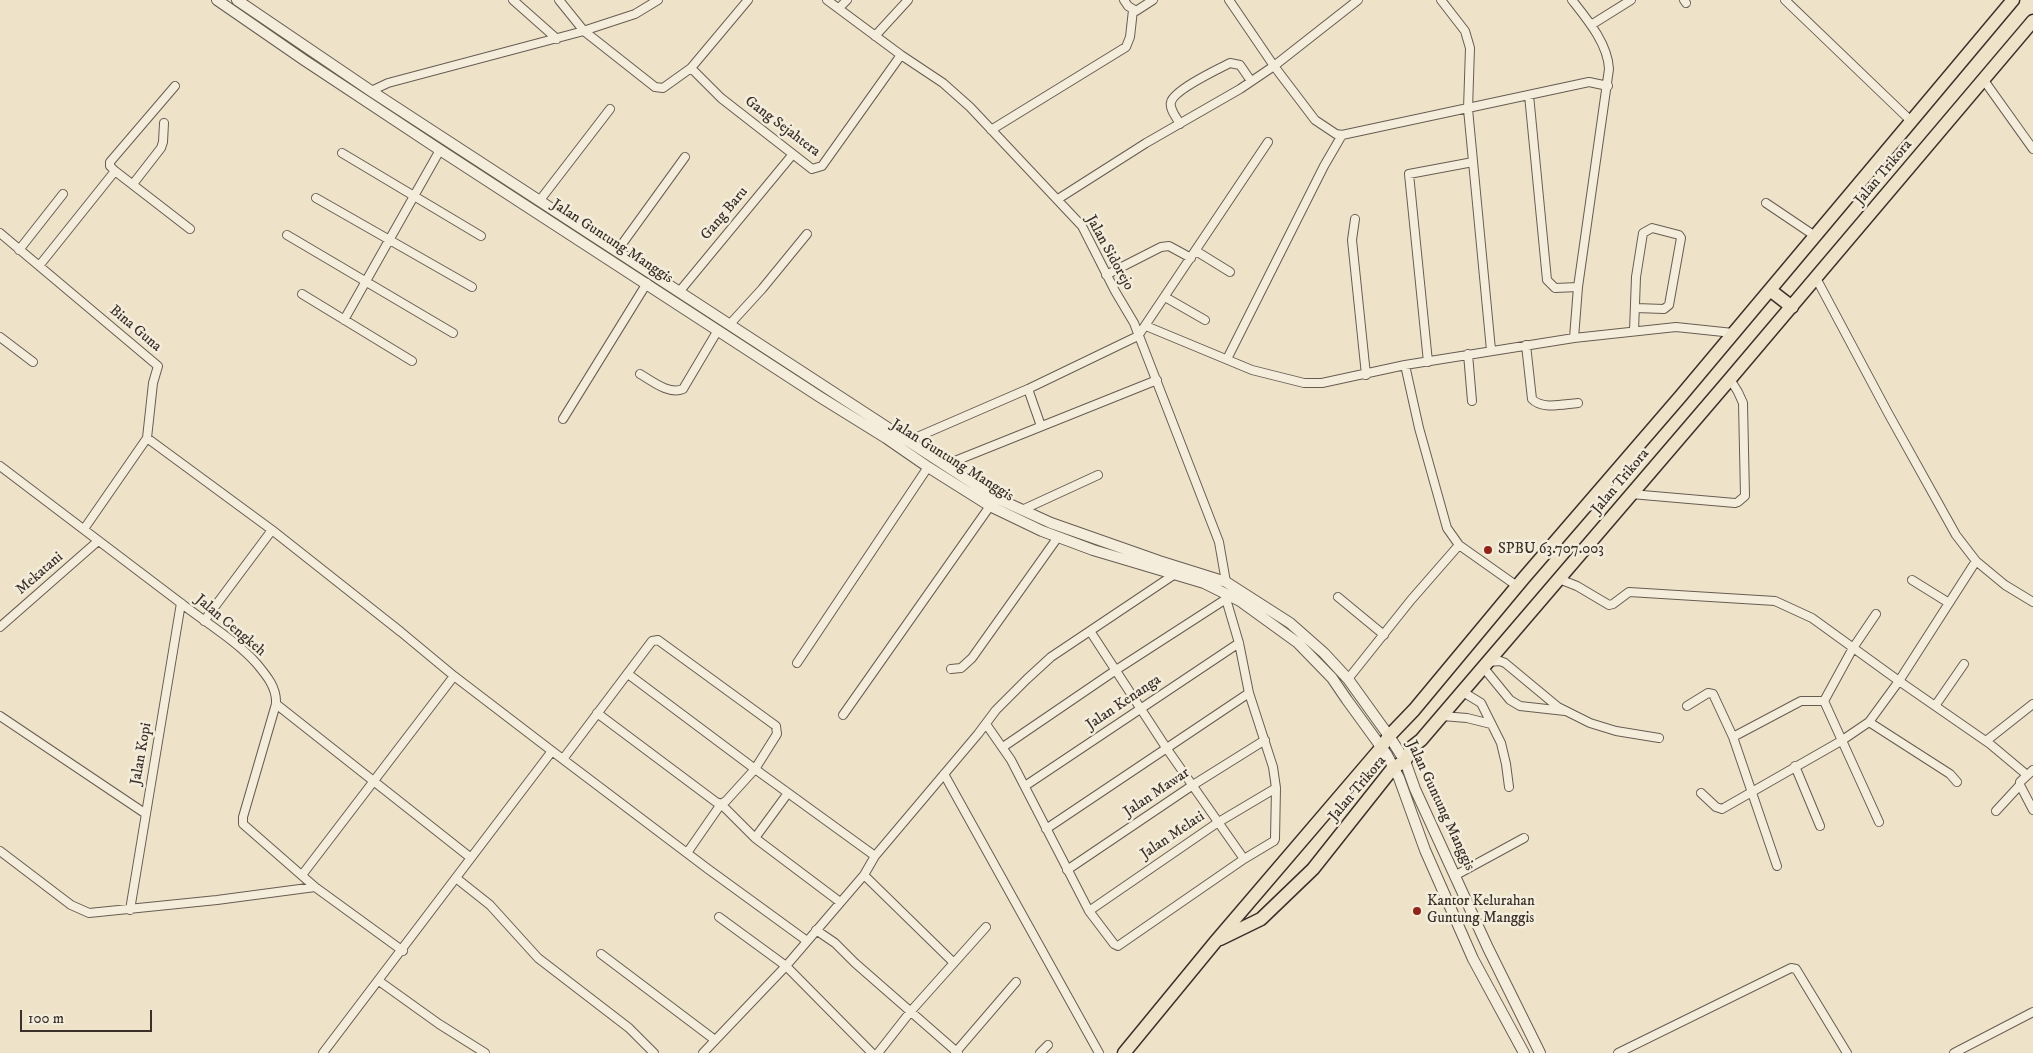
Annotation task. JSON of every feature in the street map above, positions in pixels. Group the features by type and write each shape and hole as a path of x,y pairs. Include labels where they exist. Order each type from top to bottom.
{"main road":[{"name":"Jalan Trikora","path":"1124,1053 1216,941 1381,748 1389,736 1414,710 2013,0"},
{"name":"Jalan Trikora","path":"1216,941 1261,919 1313,869 1393,768 1404,761 1412,747 1442,716 1559,580 2033,20"},
{"path":"1770,290 1792,307"},
{"path":"1247,906 1252,916 1261,919"}],"street":[{"name":"Jalan Guntung Manggis","path":"217,0 440,150 522,195 540,200 994,497 1051,523 1105,543 1226,582 1290,623 1324,653 1348,679 1389,736 1404,761 1488,948 1540,1053"},
{"name":"Jalan Guntung Manggis","path":"237,0 522,195 646,283 990,506 1042,531 1093,550 1204,583 1277,626 1310,654 1338,684 1347,700 1388,755 1399,778 1426,850 1474,959 1524,1053"},
{"path":"513,0 557,38"},
{"path":"559,0 584,31 659,89 691,68 748,0"},
{"path":"371,91 388,83 584,31 635,14 658,0"},
{"name":"Jalan Sidorejo","path":"827,0 901,55 943,83 970,107 1082,226 1134,324 1157,380 1219,542 1226,582"},
{"path":"839,8 847,0"},
{"path":"875,36 908,0"},
{"path":"991,130 1126,47 1130,37 1133,10 1124,0"},
{"path":"1133,10 1140,9 1154,0"},
{"path":"1228,0 1274,66 1316,120 1336,134 1342,135 1589,82 1608,86"},
{"path":"1058,199 1252,81 1358,0"},
{"path":"1441,0 1465,31 1470,48 1468,109 1491,350"},
{"path":"1572,0 1591,25 1609,62 1608,86 1578,287 1574,338"},
{"path":"1591,25 1631,0"},
{"path":"1786,0 1911,121"},
{"path":"304,60 310,50"},
{"name":"Gang Sejahtera","path":"691,68 721,98 812,170 822,166 901,55"},
{"path":"1180,124 1171,106 1171,101 1174,96 1200,79 1230,63 1240,65 1252,81"},
{"path":"1983,79 2033,149"},
{"path":"175,86 110,162 110,166 190,229"},
{"path":"1529,95 1547,280 1555,288 1578,287"},
{"path":"540,200 610,108"},
{"path":"133,184 161,148 164,124"},
{"path":"1227,359 1324,166 1342,135"},
{"path":"908,441 1028,389 1138,336 1268,142"},
{"path":"344,320 388,239 440,150"},
{"path":"342,153 481,236"},
{"name":"Gang Baru","path":"679,292 793,154"},
{"path":"617,251 685,157"},
{"path":"1428,362 1409,174 1473,162"},
{"path":"39,266 115,171"},
{"path":"19,250 63,194"},
{"path":"316,198 472,287"},
{"path":"1766,203 1815,236"},
{"path":"1355,219 1352,240 1366,375"},
{"path":"1634,331 1636,278 1643,233 1652,228 1679,235 1681,238 1669,305 1664,309 1636,308"},
{"name":"Bina Guna","path":"0,233 158,366 153,384 147,438 84,530"},
{"path":"730,324 762,290 807,234"},
{"path":"287,235 453,333"},
{"path":"1106,274 1161,247 1169,246 1191,258"},
{"path":"1196,251 1230,272"},
{"path":"1816,278 1956,535 1976,561 2005,586 2033,602"},
{"path":"563,419 646,283"},
{"path":"302,294 412,361"},
{"path":"1165,298 1205,320"},
{"path":"1146,326 1252,370 1304,383 1322,383 1491,350 1634,331 1676,327 1733,333"},
{"path":"640,374 671,391 683,390 718,330"},
{"path":"0,337 33,362"},
{"path":"1526,345 1532,399 1542,406 1578,403"},
{"path":"1468,354 1472,401"},
{"path":"1405,366 1419,428 1447,528 1459,545 1517,586"},
{"path":"806,388 812,379"},
{"path":"1631,494 1735,502 1742,500 1745,496 1743,403 1730,379"},
{"path":"945,465 1157,380"},
{"path":"1028,389 1041,426"},
{"path":"147,438 272,530 402,632 454,676 552,751 807,941"},
{"name":"Jalan Cengkeh","path":"0,466 204,620 256,663 274,688 276,704"},
{"path":"797,663 928,467"},
{"path":"1022,510 1098,474"},
{"path":"843,715 990,506"},
{"path":"204,620 272,530"},
{"path":"951,670 961,668 972,658 1058,537"},
{"name":"Mekatani","path":"0,627 98,541"},
{"path":"1348,679 1411,600 1459,545"},
{"path":"1701,793 1716,807 1722,808 1841,741 1869,722 1899,681 1976,561"},
{"path":"703,1053 786,966 864,875 875,856 996,710 1051,657 1184,568"},
{"path":"1559,580 1577,586 1609,605 1629,592 1776,601 1812,618 2030,773 1996,811"},
{"path":"1912,580 1949,603"},
{"path":"986,724 1004,747 1089,911 1114,944 1118,946 1244,859 1274,841 1276,788 1273,767 1249,693 1239,643 1226,596 1004,747"},
{"path":"1338,597 1384,635"},
{"name":"Jalan Kopi","path":"130,910 181,604"},
{"path":"1824,701 1853,648 1876,614"},
{"path":"1090,631 1167,749 1244,859"},
{"path":"563,759 652,641 658,640 776,726 777,734 755,769 721,804 687,853"},
{"name":"Jalan Kenanga","path":"1024,786 1239,643"},
{"path":"1567,711 1520,706 1510,700 1485,664 1500,661 1506,663 1534,685 1541,694 1590,724 1616,731 1659,738"},
{"path":"1935,706 1964,664"},
{"path":"628,674 875,856"},
{"path":"302,875 454,676"},
{"path":"1463,692 1481,703 1501,744 1509,787"},
{"path":"1687,706 1708,692 1713,694 1733,736 1777,866"},
{"path":"1046,829 1249,693"},
{"path":"1733,736 1801,701 1824,701"},
{"path":"1824,701 1879,822"},
{"path":"403,951 315,887 244,824 242,820 276,704 472,858"},
{"path":"1986,741 2033,704"},
{"path":"597,713 710,798 721,804 755,838 840,902"},
{"path":"0,716 146,814"},
{"path":"1442,716 1468,718 1491,724"},
{"path":"1869,722 1950,774 1957,782"},
{"name":"Jalan Mawar","path":"1067,870 1193,785 1264,740"},
{"path":"323,1053 403,951 552,751"},
{"path":"1795,766 1820,826"},
{"path":"944,774 1099,1053"},
{"path":"2020,785 2033,810"},
{"name":"Jalan Melati","path":"1089,911 1217,823 1276,788"},
{"path":"755,838 788,793"},
{"path":"1456,875 1524,838"},
{"path":"0,851 80,910 89,913 130,910 315,887"},
{"path":"864,875 954,963"},
{"path":"456,878 490,905 538,958 628,1028 654,1053"},
{"path":"719,917 786,966 872,1053"},
{"path":"878,1053 911,1011 986,927"},
{"path":"816,930 835,943 957,1052 1016,982"},
{"path":"601,954 715,1040"},
{"path":"1618,1053 1790,968 1796,970 1847,1053"},
{"path":"379,981 439,1024 485,1053"},
{"path":"1954,1053 2033,1012"},
{"path":"1040,1053 1048,1045"}],"place":[{"name":"SPBU 63.707.003","path":"1488,550"},
{"name":"Kantor Kelurahan Guntung Manggis","path":"1417,911"}]}
